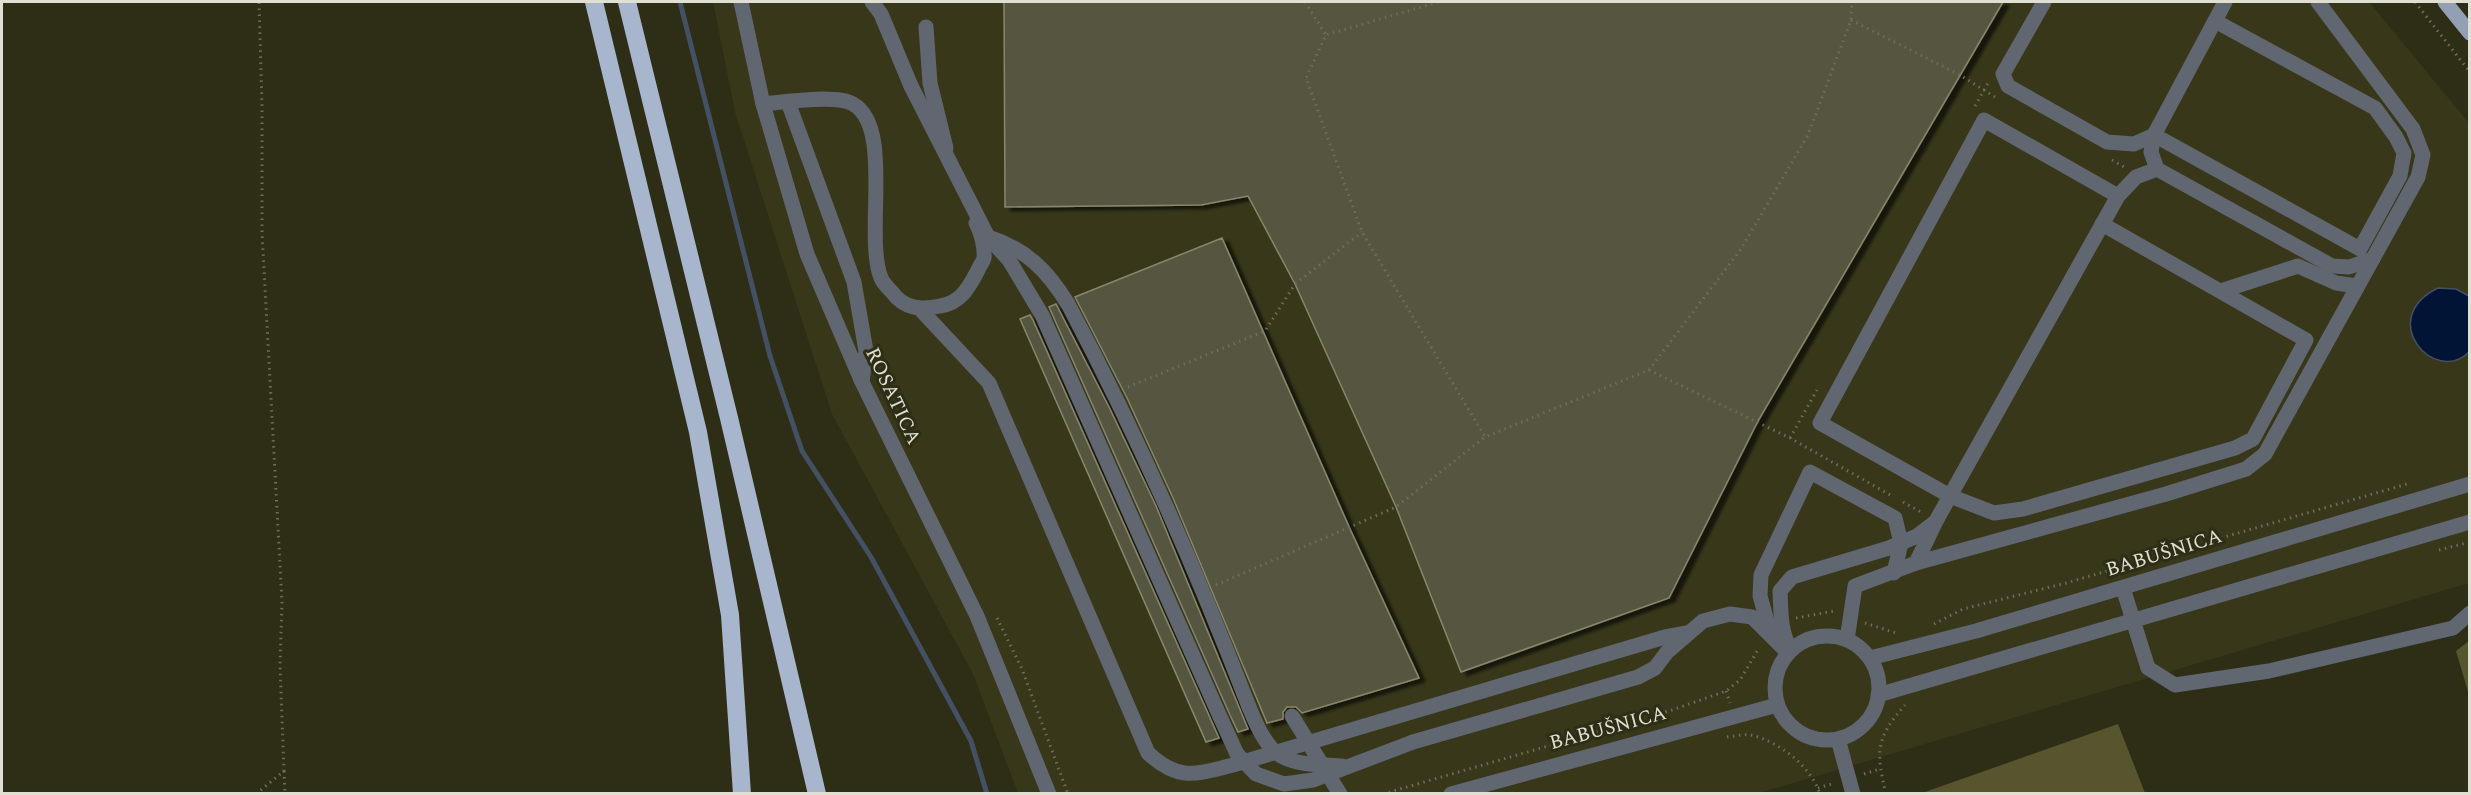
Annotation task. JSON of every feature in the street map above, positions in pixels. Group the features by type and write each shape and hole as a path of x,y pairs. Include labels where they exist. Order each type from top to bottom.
{"highway":[{"path":"594,2 698,432 730,615 742,794"},
{"path":"627,2 729,418 817,794"}],"main road":[{"path":"2445,2 2469,33"}],"street":[{"name":"ROSATICA","path":"741,2 763,104 807,254 862,382 977,616 1048,794"},
{"path":"872,2 881,14 910,86 988,237 1009,260 1042,315 1232,744 1256,774 1284,784 1313,780 1413,742 1638,677 1655,668 1667,652 1703,621 1730,614 1752,617 1766,640 1789,652"},
{"path":"2044,2 2003,74 2008,86 2108,142 2134,144 2154,135"},
{"path":"2225,2 2154,135 2151,152 2157,170 2332,266 2349,267 2367,254 2418,177 2423,155 2413,129 2318,2"},
{"path":"1846,640 1855,586 1916,563 2166,494 2246,469 2265,454 2357,286 2367,254 2400,176 2404,153 2396,137 2375,108 2215,21"},
{"path":"763,104 831,99 853,103 868,119 876,153 873,235 881,278 899,303 919,308 942,306 959,299 970,286 984,259 980,231 953,178 930,83 926,27"},
{"path":"788,102 854,282 866,351 862,382"},
{"path":"2102,224 2307,340 2253,439 2235,448 2023,509 1994,513 1950,496 1820,423 1984,120 2118,196"},
{"path":"2154,135 2367,254"},
{"path":"1916,563 1936,521 2118,196 2136,177 2157,170"},
{"path":"988,237 1009,243 1029,257 1052,277 1068,304 1115,393 1204,590 1249,707 1266,743 1283,758 1300,764 1350,767"},
{"path":"2221,291 2298,266 2336,284 2357,286"},
{"path":"919,308 989,383 1148,753 1163,767 1180,773 1195,774 1233,765 1665,637 1687,633"},
{"path":"1766,640 1760,596 1761,575 1810,472 1895,518 1902,543 1894,573"},
{"name":"BABUŠNICA","path":"1870,658 1976,631 2469,484"},
{"path":"1789,652 1782,624 1780,591 1792,577 1902,543 1917,536 1936,521"},
{"path":"1878,694 2469,522"},
{"path":"2123,588 2148,668 2175,685 2269,671 2453,628 2469,613"},
{"path":"1832,636 1846,640 1870,658 1877,676 1878,694 1874,710 1865,723 1853,733 1838,739 1823,740 1801,733 1784,718 1777,705 1776,677 1780,664 1789,652 1803,642 1817,637 1832,636"},
{"name":"BABUŠNICA","path":"1451,794 1777,705"},
{"path":"1292,716 1340,794"},
{"path":"1838,739 1853,794"}],"path":[{"path":"259,2 262,232 282,590 280,665 285,794"},
{"path":"1305,2 1326,34"},
{"path":"1438,2 1326,34 1306,78 1362,232 1485,437"},
{"path":"1204,590 1396,507 1485,437 1649,370 1741,249 1808,135 1851,20 1852,2"},
{"path":"2415,2 2469,72"},
{"path":"1115,393 1265,332 1295,284 1362,232"},
{"path":"1649,370 1790,438 1936,521"},
{"path":"1925,627 1963,609 2066,583 2414,482"},
{"path":"1793,618 1835,611"},
{"path":"996,616 1022,669 1068,794"},
{"path":"1864,623 1899,634"},
{"path":"1383,794 1672,710 1726,691 1740,680 1766,640"},
{"path":"1886,794 1880,769 1880,744 1896,715 1910,701"},
{"path":"1723,738 1753,735 1766,741 1805,766 1812,774 1820,794"},
{"path":"256,794 284,771"}],"shaded area":[{"path":"713,2 2369,2 2469,123 2469,583 1759,793 1018,793 973,674 832,414 735,112"},
{"path":"2469,641 2469,695 2456,651"},
{"path":"2118,724 2145,793 1922,793"}],"water":[{"path":"2438,288 2456,289 2469,296 2469,352 2455,360 2441,361 2428,355 2417,344 2411,331 2411,316 2420,301"}],"building":[{"path":"1004,2 2003,2 1758,421 1669,598 1461,672 1396,507 1295,284 1248,196 1201,205 1005,207"},
{"path":"1222,238 1350,529 1419,678 1302,713 1296,707 1287,707 1283,712 1283,719 1267,723 1173,498 1127,398 1075,297"},
{"path":"1056,304 1109,407 1156,506 1248,729 1238,732 1230,715 1049,307"},
{"path":"1030,315 1219,738 1206,742 1020,319"}],"waterway":[{"path":"680,2 770,356 802,451 871,557 971,741 987,794"}]}
